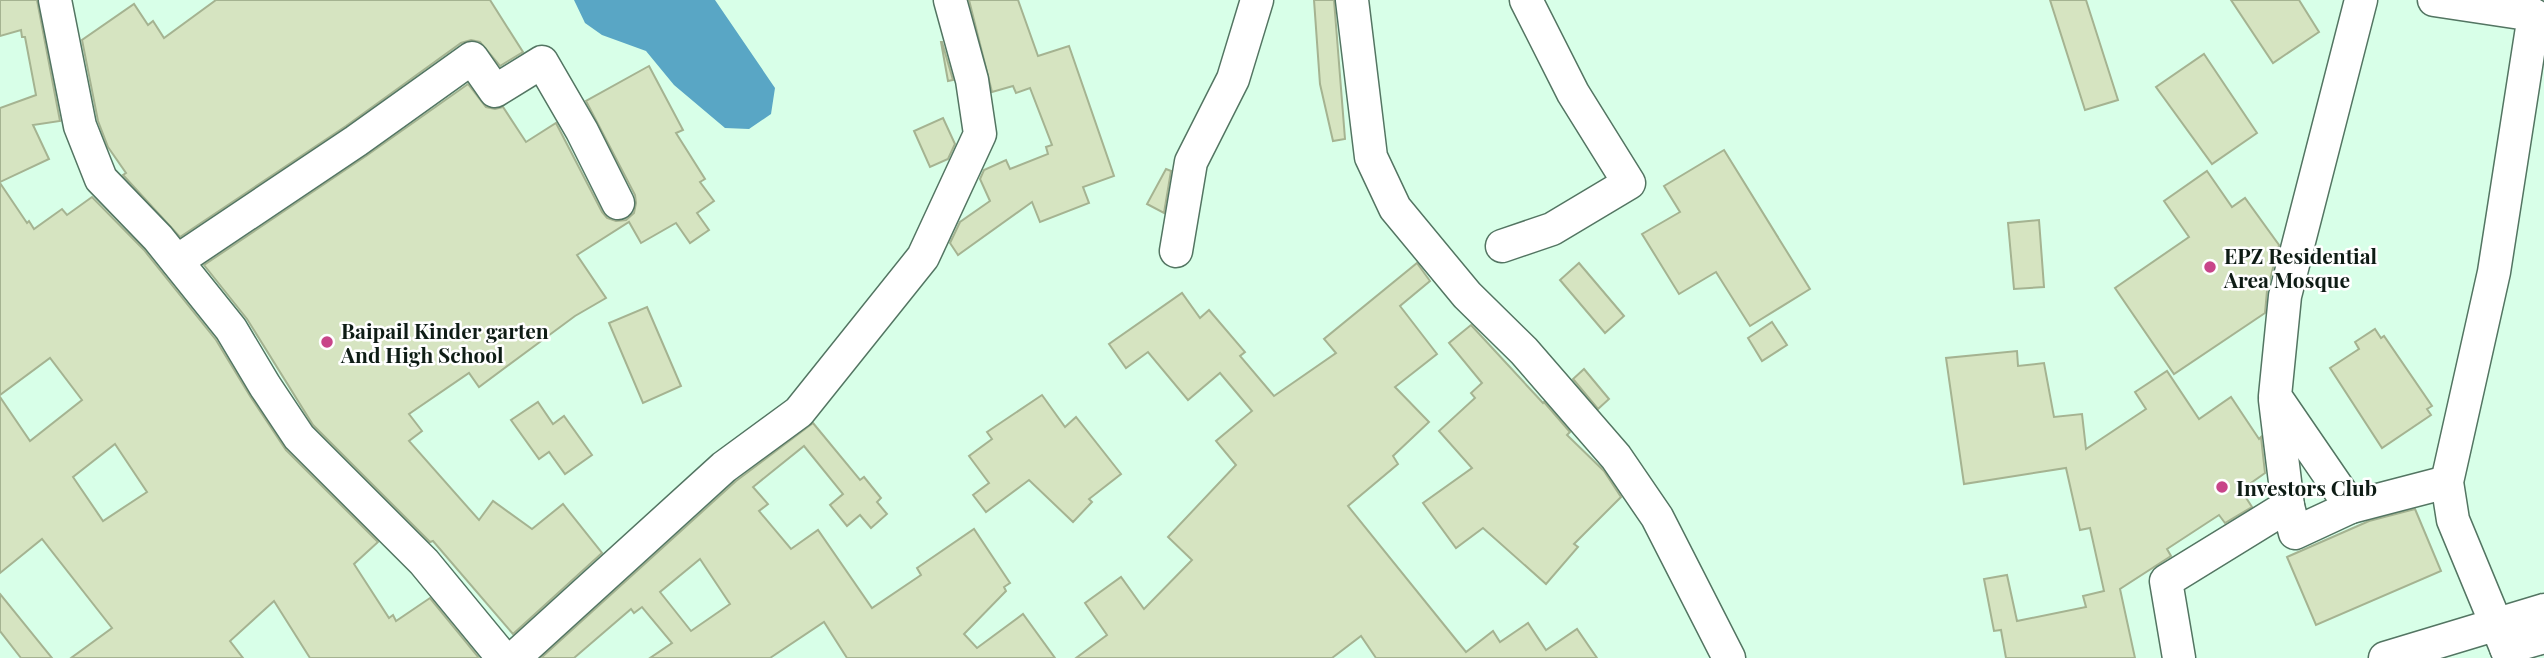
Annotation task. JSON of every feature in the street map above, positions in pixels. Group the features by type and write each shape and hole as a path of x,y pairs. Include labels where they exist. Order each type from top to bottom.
{"street":[{"path":"55,0 80,126 101,179 158,238 230,329 299,437 424,562 503,658"},
{"path":"514,658 724,467 799,412 923,257 980,134 972,80 950,0"},
{"path":"1176,251 1191,162 1233,79 1257,0"},
{"path":"1352,0 1371,157 1395,208 1467,295 1524,351 1616,457 1657,516 1729,658"},
{"path":"1502,246 1552,229 1629,183 1573,93 1526,0"},
{"path":"2361,0 2285,296 2274,396 2288,506 2295,533 2351,507 2446,482"},
{"path":"2434,0 2534,15 2494,272 2446,482 2453,520 2504,643"},
{"path":"177,261 356,141 472,58 495,91 542,62 582,131 618,203"},
{"path":"2274,396 2351,507"},
{"path":"2179,658 2166,581 2288,506"},
{"path":"2504,643 2544,610"},
{"path":"2385,658 2544,637"}],"water":[{"path":"574,0 715,0 775,88 771,114 749,129 725,128 674,85 646,51 602,35 585,23"}],"building":[{"path":"0,0 37,0 60,121 33,125 49,159 0,182 0,108 36,95 25,37 22,37 21,30 0,36"},
{"path":"216,0 490,0 523,52 500,66 480,42 471,40 461,43 346,126 180,237 123,175 126,173 108,147 98,121 82,40 134,4 148,25 153,21 164,38"},
{"path":"969,0 1018,0 1038,56 1069,46 1114,176 1083,187 1089,203 1040,222 1032,202 958,255 950,243 960,222 990,201 980,179 984,170 1006,160 1010,169 1048,154 1046,147 1052,145 1030,88 1016,93 1013,86 992,92"},
{"path":"1314,0 1334,0 1345,139 1333,141 1320,84"},
{"path":"2050,0 2086,0 2118,100 2085,110"},
{"path":"2231,0 2299,0 2319,32 2273,63"},
{"path":"942,42 953,80 948,81"},
{"path":"2204,54 2257,133 2212,164 2156,87"},
{"path":"649,66 683,130 676,133 705,179 700,182 714,201 697,213 709,230 690,243 676,223 641,243 629,222 577,255 606,298 575,316 479,387 469,373 409,414 422,431 409,441 479,520 493,501 532,529 563,504 602,553 513,634 433,541 430,542 313,425 247,319 204,265 468,84 486,107 503,107 526,142 556,123 602,212 607,218 616,221 626,220 634,213 635,195 586,101"},
{"path":"943,118 955,144 948,159 930,167 914,131"},
{"path":"1724,150 1810,289 1750,326 1716,272 1679,294 1642,234 1680,212 1664,186"},
{"path":"1166,169 1171,171 1164,213 1147,204"},
{"name":"EPZ Residential Area Mosque","path":"2207,171 2232,207 2245,198 2279,245 2267,291 2265,313 2174,374 2115,288 2189,237 2164,201"},
{"path":"0,183 34,229 62,209 67,215 92,197 144,250 216,340 286,450 378,542 354,564 389,618 393,615 396,621 430,598 479,658 310,658 274,601 230,641 243,658 71,658 112,628 42,539 0,573 0,397 30,441 82,400 50,358 0,395","holes":["115,444 147,492 103,521 73,477"]},
{"path":"2039,220 2044,287 2014,289 2008,223"},
{"path":"1417,263 1430,281 1400,306 1437,354 1395,387 1429,422 1393,456 1398,464 1348,506 1466,652 1493,631 1500,642 1528,623 1546,650 1577,629 1597,658 1376,658 1361,636 1332,658 1076,658 1107,635 1085,603 1121,577 1144,609 1192,560 1168,537 1236,465 1216,441 1252,411 1220,373 1188,400 1148,352 1126,368 1109,344 1182,293 1200,318 1209,310 1245,352 1240,356 1274,396 1336,353 1324,339"},
{"path":"1579,263 1624,316 1605,333 1560,280"},
{"path":"647,307 681,386 643,403 609,323"},
{"path":"1772,322 1787,345 1762,361 1748,338"},
{"path":"1471,325 1544,402 1570,432 1567,435 1604,471 1621,497 1574,544 1578,547 1546,584 1483,528 1456,548 1423,503 1472,468 1439,431 1475,398 1471,393 1482,383 1449,343"},
{"path":"2375,329 2381,338 2384,336 2432,406 2427,409 2431,415 2382,448 2330,368 2359,349 2355,342"},
{"path":"2017,351 2018,366 2044,363 2054,417 2082,414 2086,449 2146,409 2135,392 2167,371 2199,419 2231,397 2259,439 2261,437 2265,473 2241,490 2252,507 2225,523 2219,515 2167,549 2171,556 2120,589 2135,658 2006,658 2001,630 1994,631 1984,579 2007,575 2017,621 2086,607 2083,596 2104,591 2090,528 2080,530 2066,468 1964,484 1946,358"},
{"path":"1584,369 1609,399 1598,409 1573,379"},
{"path":"1042,395 1065,427 1076,417 1121,474 1089,499 1092,502 1073,522 1029,480 986,512 973,495 989,483 969,456 992,439 987,432"},
{"path":"538,402 553,424 564,416 592,455 565,474 549,452 539,459 511,420"},
{"path":"813,423 860,480 864,477 881,498 877,502 887,514 871,528 860,515 847,526 830,505 843,494 804,446 753,487 768,504 759,511 791,549 818,530 872,608 921,575 917,568 974,529 1010,583 1004,587 1006,591 964,634 977,648 1023,614 1055,658 847,658 824,622 770,658 650,658 672,643 642,607 634,613 631,609 574,658 541,658 736,481","holes":["700,559 730,604 691,631 660,592"]},
{"path":"2415,509 2441,571 2316,625 2287,557 2369,521"},
{"path":"0,594 52,658 21,658 0,631"}],"place":[{"name":"EPZ Residential Area Mosque","path":"2210,267"},
{"name":"Baipail Kinder garten And High School","path":"327,342"},
{"name":"Investors Club","path":"2222,487"}]}
